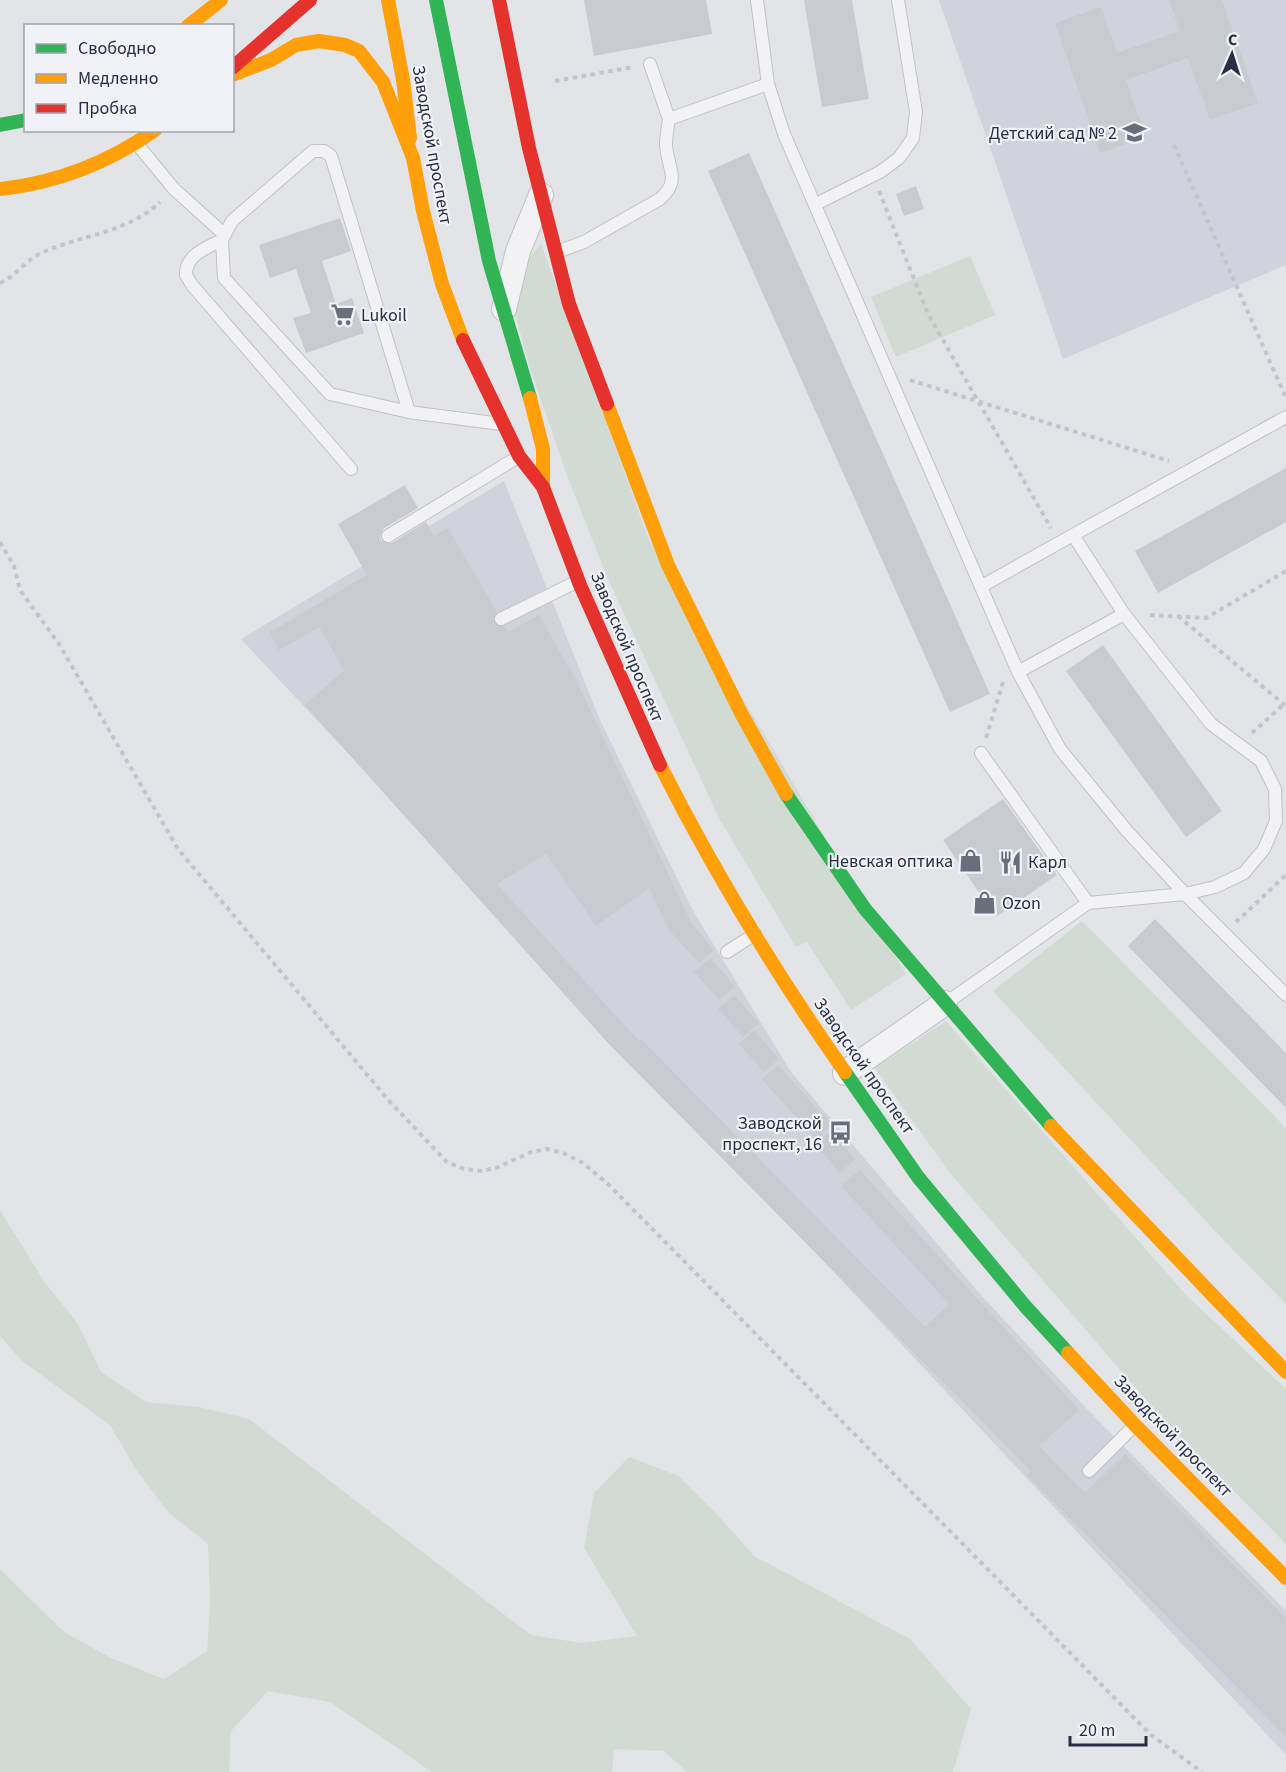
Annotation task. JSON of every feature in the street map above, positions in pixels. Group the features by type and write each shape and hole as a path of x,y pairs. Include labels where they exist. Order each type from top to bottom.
{"main road":[{"path":"191,24 221,0"},
{"path":"234,66 310,0"},
{"name":"Заводской проспект","path":"388,0 404,80 413,158 442,284 462,338 520,421 543,449 543,487"},
{"name":"Заводской проспект","path":"436,0 489,261 504,311 520,421 519,456 543,487 578,581 665,779 696,837 845,1073 918,1177 1025,1306 1135,1425 1286,1578"},
{"path":"499,0 515,86 540,195 569,304 668,565 741,713 783,789 823,851 865,909 1026,1100 1286,1372"},
{"path":"234,74 271,60 296,45 319,41 345,45 359,51 383,82 413,158"},
{"path":"0,125 24,120"},
{"path":"0,189 56,179 101,162 137,144 152,132"}],"street":[{"path":"504,311 518,251 540,195"},
{"path":"845,1073 945,1003"}],"lane":[{"path":"757,0 768,84 784,134 1018,672 1060,749 1127,831 1185,894 1286,995"},
{"path":"816,204 873,176 899,158 913,138 916,112 898,0"},
{"path":"556,253 584,242 660,199 670,190 673,177 666,143 669,119 650,64"},
{"path":"669,119 768,84"},
{"path":"137,144 174,189 224,237"},
{"path":"409,412 331,156 319,149 308,155 232,221 224,237 224,278 330,394 409,412 520,421"},
{"path":"224,237 190,260 186,275 200,296 351,469"},
{"path":"982,586 1286,417"},
{"path":"388,536 519,456 543,449"},
{"path":"945,1003 1088,903 1185,894 1215,887 1244,873 1264,849 1276,821 1275,789 1262,761 1211,724 1124,614 1073,535"},
{"path":"501,619 578,581"},
{"path":"1018,672 1124,614"},
{"path":"981,753 1088,903"},
{"path":"727,952 756,934"},
{"path":"1089,1472 1135,1425"}],"path":[{"path":"555,81 626,69"},
{"path":"1174,145 1286,399"},
{"path":"873,176 928,314 1059,543"},
{"path":"0,283 41,253 138,219 164,198"},
{"path":"890,374 1193,469"},
{"path":"0,542 14,566 20,590 59,644 178,849 390,1102 447,1162 464,1169 481,1171 496,1168 531,1152 547,1149 563,1153 583,1163 609,1185 1144,1728 1203,1772"},
{"path":"1124,614 1206,618 1286,571"},
{"path":"1177,616 1285,705 1240,743"},
{"path":"981,753 1011,656"},
{"path":"1224,933 1286,875"}],"shaded area":[{"name":"Детский сад № 2","path":"939,0 1286,0 1286,265 1063,359"},
{"path":"541,244 649,540 906,974 851,1010 807,942 796,947 720,820 607,577 568,478 530,368 512,303 524,264"},
{"path":"970,256 995,315 896,357 871,297"},
{"path":"504,481 600,720 692,909 791,1072 980,1294 1086,1408 1286,1611 1286,1755 241,639"},
{"path":"1082,921 1286,1128 1286,1304 1216,1232 993,991"},
{"path":"946,1021 1186,1295 1286,1389 1286,1544 1162,1418 949,1172 875,1068"},
{"path":"0,1210 43,1280 78,1324 101,1372 146,1402 199,1407 249,1419 531,1635 582,1643 637,1636 584,1548 594,1493 629,1457 679,1476 754,1556 910,1639 971,1709 953,1772 687,1772 664,1751 614,1749 612,1772 432,1772 330,1702 268,1691 231,1731 229,1772 0,1772 0,1569 64,1632 111,1658 164,1679 207,1651 210,1602 208,1544 168,1512 137,1471 110,1425 22,1361 0,1336"}],"building":[{"path":"584,0 706,0 712,34 594,56"},
{"path":"804,0 852,0 869,99 822,107"},
{"path":"1169,0 1222,0 1258,103 1210,120 1188,58 1126,80 1146,137 1100,153 1055,23 1101,7 1117,53 1180,31"},
{"path":"749,153 990,694 950,712 708,171"},
{"path":"916,186 924,209 904,216 896,194"},
{"path":"340,218 351,251 322,261 336,304 352,298 364,333 306,353 293,318 311,313 296,269 270,278 259,245"},
{"path":"1286,468 1286,522 1158,593 1135,551"},
{"path":"405,485 418,508 383,529 380,536 381,541 392,543 426,522 434,536 448,528 497,612 493,619 496,625 505,626 508,632 539,615 575,678 692,924 714,950 699,963 669,930 649,888 596,926 546,854 497,884 639,1041 641,1039 925,1327 949,1304 841,1186 860,1170 1079,1410 1039,1446 1085,1493 1125,1454 1286,1618 1286,1737 1027,1475 1031,1471 608,1043 305,705 344,670 319,627 279,650 269,633 367,575 338,524"},
{"path":"1103,645 1222,811 1186,837 1066,671"},
{"path":"1003,799 1057,875 996,917 943,840"},
{"path":"1155,919 1286,1053 1286,1108 1128,946"},
{"path":"710,958 735,986 719,1000 694,972"},
{"path":"734,995 759,1023 743,1037 718,1009"},
{"path":"754,1030 779,1059 764,1072 739,1044"},
{"path":"778,1065 832,1125 816,1140 762,1079"},
{"path":"830,1131 855,1159 840,1173 815,1145"}],"traffic: fast":[{"path":"436,0 489,261 530,398"},
{"path":"0,125 24,120"},
{"path":"786,794 865,909 1051,1126"},
{"path":"845,1072 918,1177 1025,1306 1068,1353"}],"traffic: slow":[{"path":"191,24 221,0"},
{"path":"388,0 403,80 410,138"},
{"path":"234,74 271,60 296,45 319,41 345,45 359,51 383,82 413,158 423,211 442,284 463,340"},
{"path":"0,189 42,182 81,170 119,152 152,132"},
{"path":"530,398 543,449 543,487"},
{"path":"607,404 668,565 741,713 786,794"},
{"path":"660,765 747,922 845,1072"},
{"path":"1051,1126 1286,1372"},
{"path":"1068,1353 1135,1425 1286,1578"}],"traffic: jam":[{"path":"234,66 310,0"},
{"path":"499,0 529,148 569,304 607,404"},
{"path":"463,340 519,456 543,487 580,585 660,765"}],"place":[{"name":"Детский сад № 2","path":"1135,133"},
{"name":"Lukoil","path":"343,315"},
{"name":"Невская оптика","path":"971,861"},
{"name":"Карл","path":"1010,862"},
{"name":"Ozon","path":"984,903"},
{"name":"Заводской проспект, 16","path":"840,1133"}]}
